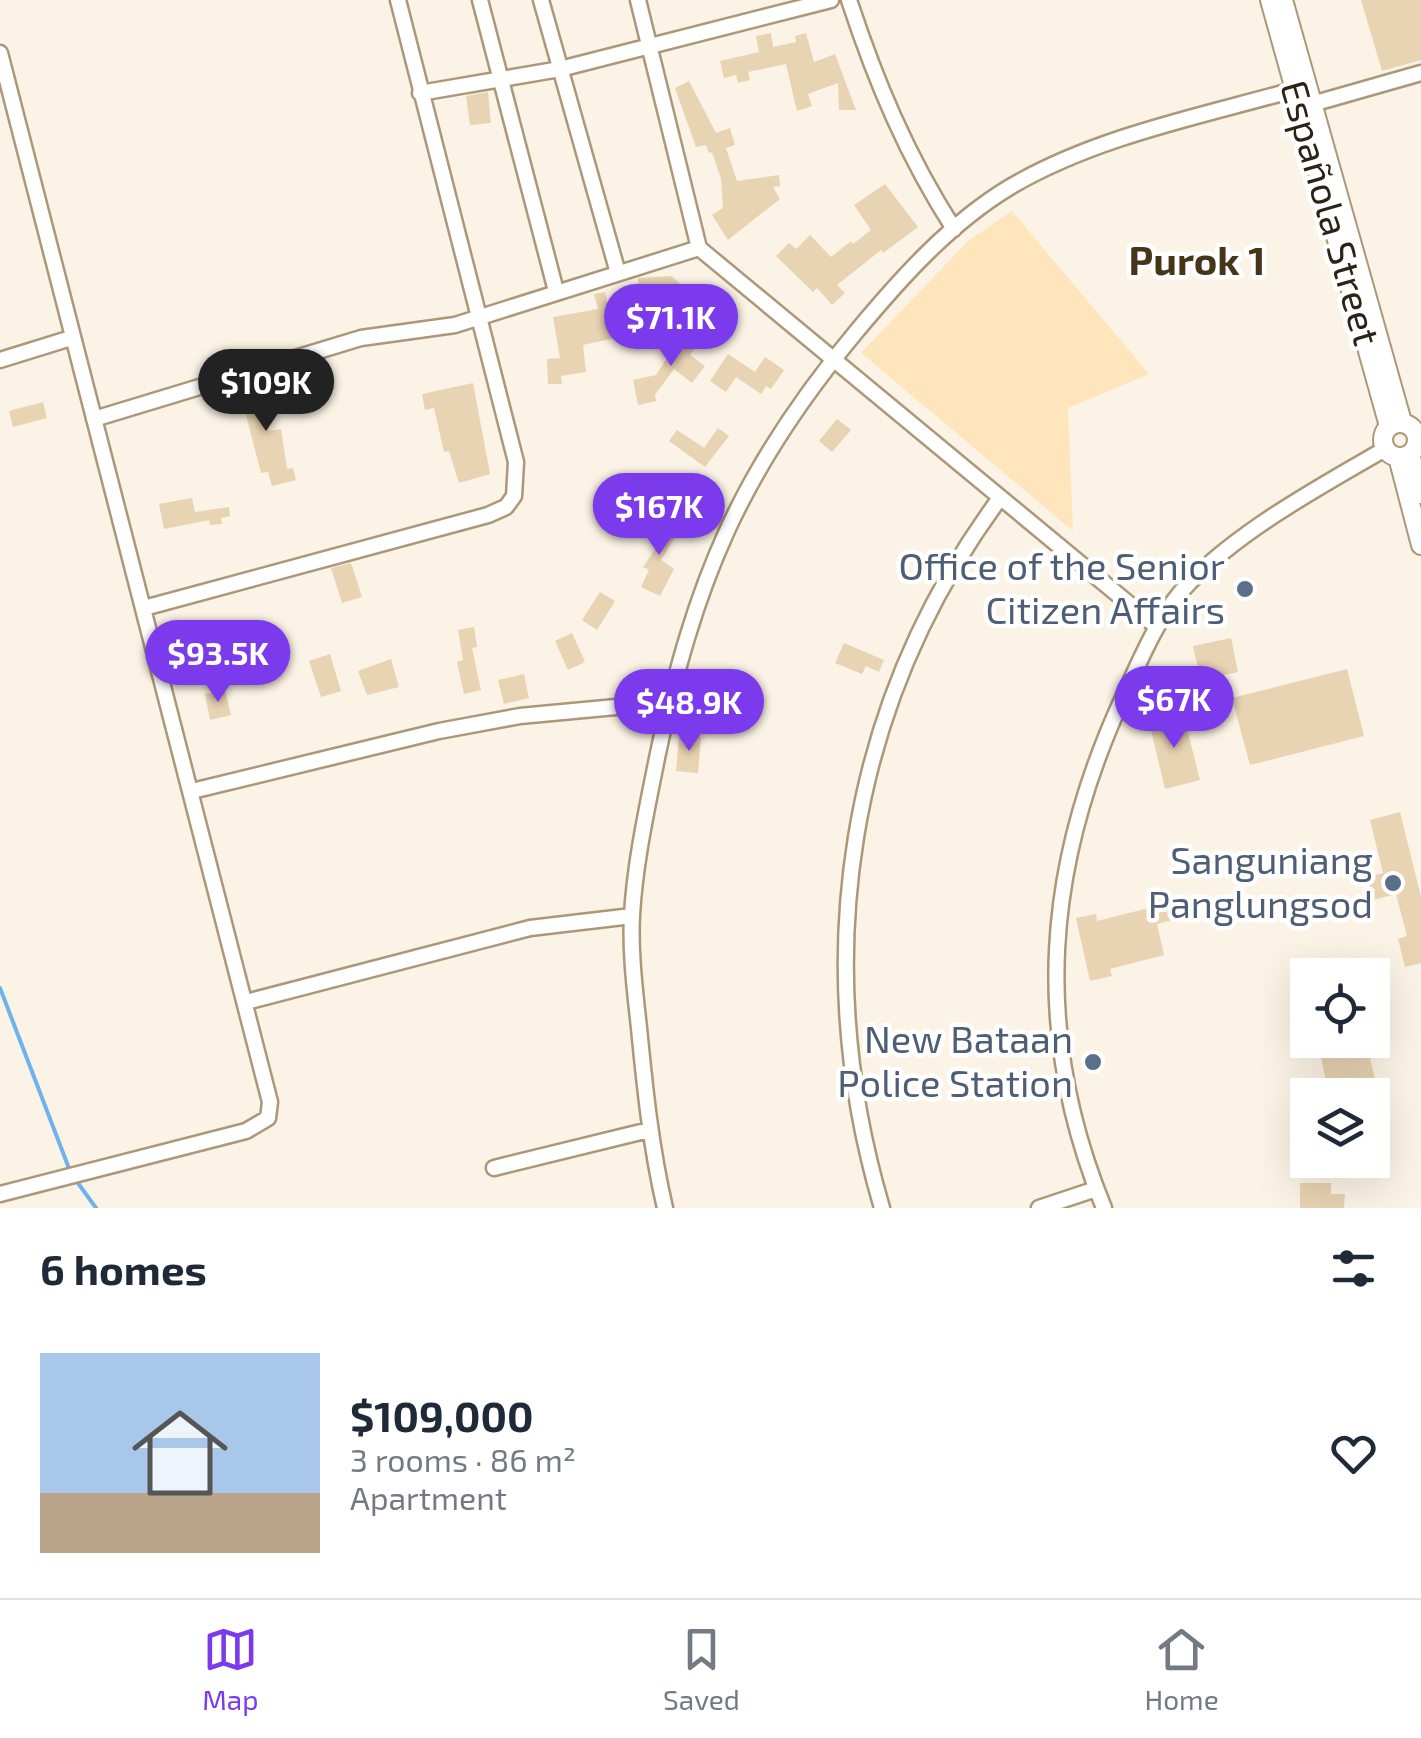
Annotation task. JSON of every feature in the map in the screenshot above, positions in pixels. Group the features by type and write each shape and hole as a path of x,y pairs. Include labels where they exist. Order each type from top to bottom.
{"street":[{"path":"144,608 488,515 506,506 514,496 516,462 398,0"},
{"path":"480,0 556,292"},
{"path":"541,0 618,273"},
{"path":"638,0 700,248 1157,627"},
{"path":"420,93 560,69 831,0"},
{"path":"849,0 872,74 902,143 954,229"},
{"name":"Española Street","path":"1270,0 1304,97"},
{"name":"Española Street","path":"1283,0 1304,97 1396,424"},
{"path":"0,53 246,1002 270,1111 262,1124 0,1194"},
{"path":"665,1208 649,1130 632,916 640,852 669,702 699,595 733,512 780,430 875,309 954,229 1012,186 1138,135 1421,73"},
{"path":"94,419 361,338 436,330 700,248"},
{"path":"0,360 71,338"},
{"path":"1406,447 1382,440 1396,424 1412,427 1406,447 1421,545"},
{"path":"1406,447 1421,494"},
{"path":"1104,1208 1074,1116 1060,1046 1060,895 1065,861 1088,778 1157,627 1182,591 1216,560 1296,504 1406,447"},
{"path":"882,1208 859,1101 846,1000 846,920 859,814 876,741 906,659 948,574 1000,498"},
{"path":"192,791 455,728 520,716 669,702"},
{"path":"246,1002 530,928 632,916"},
{"path":"494,1168 649,1130"},
{"path":"1039,1208 1096,1188"}],"shaded area":[{"path":"1012,211 1149,374 1068,408 1073,531 861,353 968,241"}],"building":[{"path":"1361,0 1421,0 1421,60 1382,71"},
{"path":"771,33 773,47 796,42 795,36 806,33 814,62 835,54 856,110 839,110 838,83 808,94 812,106 797,111 786,64 748,72 750,80 738,83 736,75 724,78 720,61 759,52 756,36"},
{"path":"689,81 716,133 730,128 735,145 726,148 737,181 779,175 780,186 773,187 780,199 728,240 712,215 723,208 721,179 712,152 706,145 696,147 675,88"},
{"path":"488,92 491,123 470,125 466,96"},
{"path":"885,184 918,227 837,285 845,293 832,305 776,256 789,243 796,249 810,235 831,257 851,241 853,244 871,230 854,205"},
{"path":"672,276 684,288 677,298 697,315 688,326 670,311 667,314 652,302 643,302 642,290 639,291 638,278"},
{"path":"605,292 616,338 583,345 586,372 561,376 562,384 548,384 547,359 560,358 553,317 598,309 594,294"},
{"path":"686,328 701,340 690,355 705,366 692,383 674,369 655,395 656,401 638,405 633,380 656,375"},
{"path":"728,354 755,372 765,357 784,370 771,389 766,386 761,394 736,377 726,392 710,381"},
{"path":"280,380 283,390 265,396 269,431 281,429 287,469 293,468 296,480 272,486 268,472 261,473 240,392"},
{"path":"473,383 490,474 459,483 449,451 444,452 434,408 425,410 422,394"},
{"path":"43,402 47,418 13,427 9,411"},
{"path":"837,419 851,430 832,452 819,441"},
{"path":"718,428 729,436 705,467 669,441 677,430 704,448"},
{"path":"192,498 195,512 229,507 230,516 221,518 222,524 210,525 209,520 164,529 159,504"},
{"path":"675,520 682,525 661,560 674,569 660,596 641,587 649,570 643,567 660,542 643,533 649,522 667,532"},
{"path":"351,563 362,597 342,603 331,568"},
{"path":"600,592 615,601 597,630 582,620"},
{"path":"474,627 477,647 472,648 481,690 464,694 457,662 463,660 458,630"},
{"path":"572,633 585,662 568,670 555,641"},
{"path":"1231,638 1238,672 1201,680 1193,646"},
{"path":"844,643 884,660 879,672 866,666 862,674 835,663"},
{"path":"330,654 341,691 321,697 309,661"},
{"path":"391,659 399,687 367,695 358,671"},
{"path":"1347,669 1364,736 1250,765 1232,698"},
{"path":"524,674 529,698 504,704 498,680"},
{"path":"225,690 231,715 210,720 205,694"},
{"path":"1183,713 1200,780 1165,789 1149,722"},
{"path":"679,736 701,737 698,773 676,771"},
{"path":"1400,812 1421,897 1421,963 1405,967 1398,939 1407,936 1396,894 1373,900 1367,877 1383,873 1370,820"},
{"path":"1167,895 1173,920 1157,924 1164,955 1110,969 1112,976 1090,981 1076,918 1096,914 1097,921 1157,906 1155,898"},
{"path":"1321,1058 1370,1058 1375,1078 1325,1078"},
{"path":"1300,1183 1331,1183 1331,1194 1345,1194 1344,1208 1300,1208"}],"waterway":[{"path":"0,988 70,1171"},
{"path":"75,1179 96,1208"}],"place":[{"name":"Office of the Senior Citizen Affairs","path":"1245,589"},
{"name":"Sanguniang Panglungsod","path":"1393,883"},
{"name":"New Bataan Police Station","path":"1093,1062"}],"district":[{"name":"Purok 1","path":"1197,261"}]}
